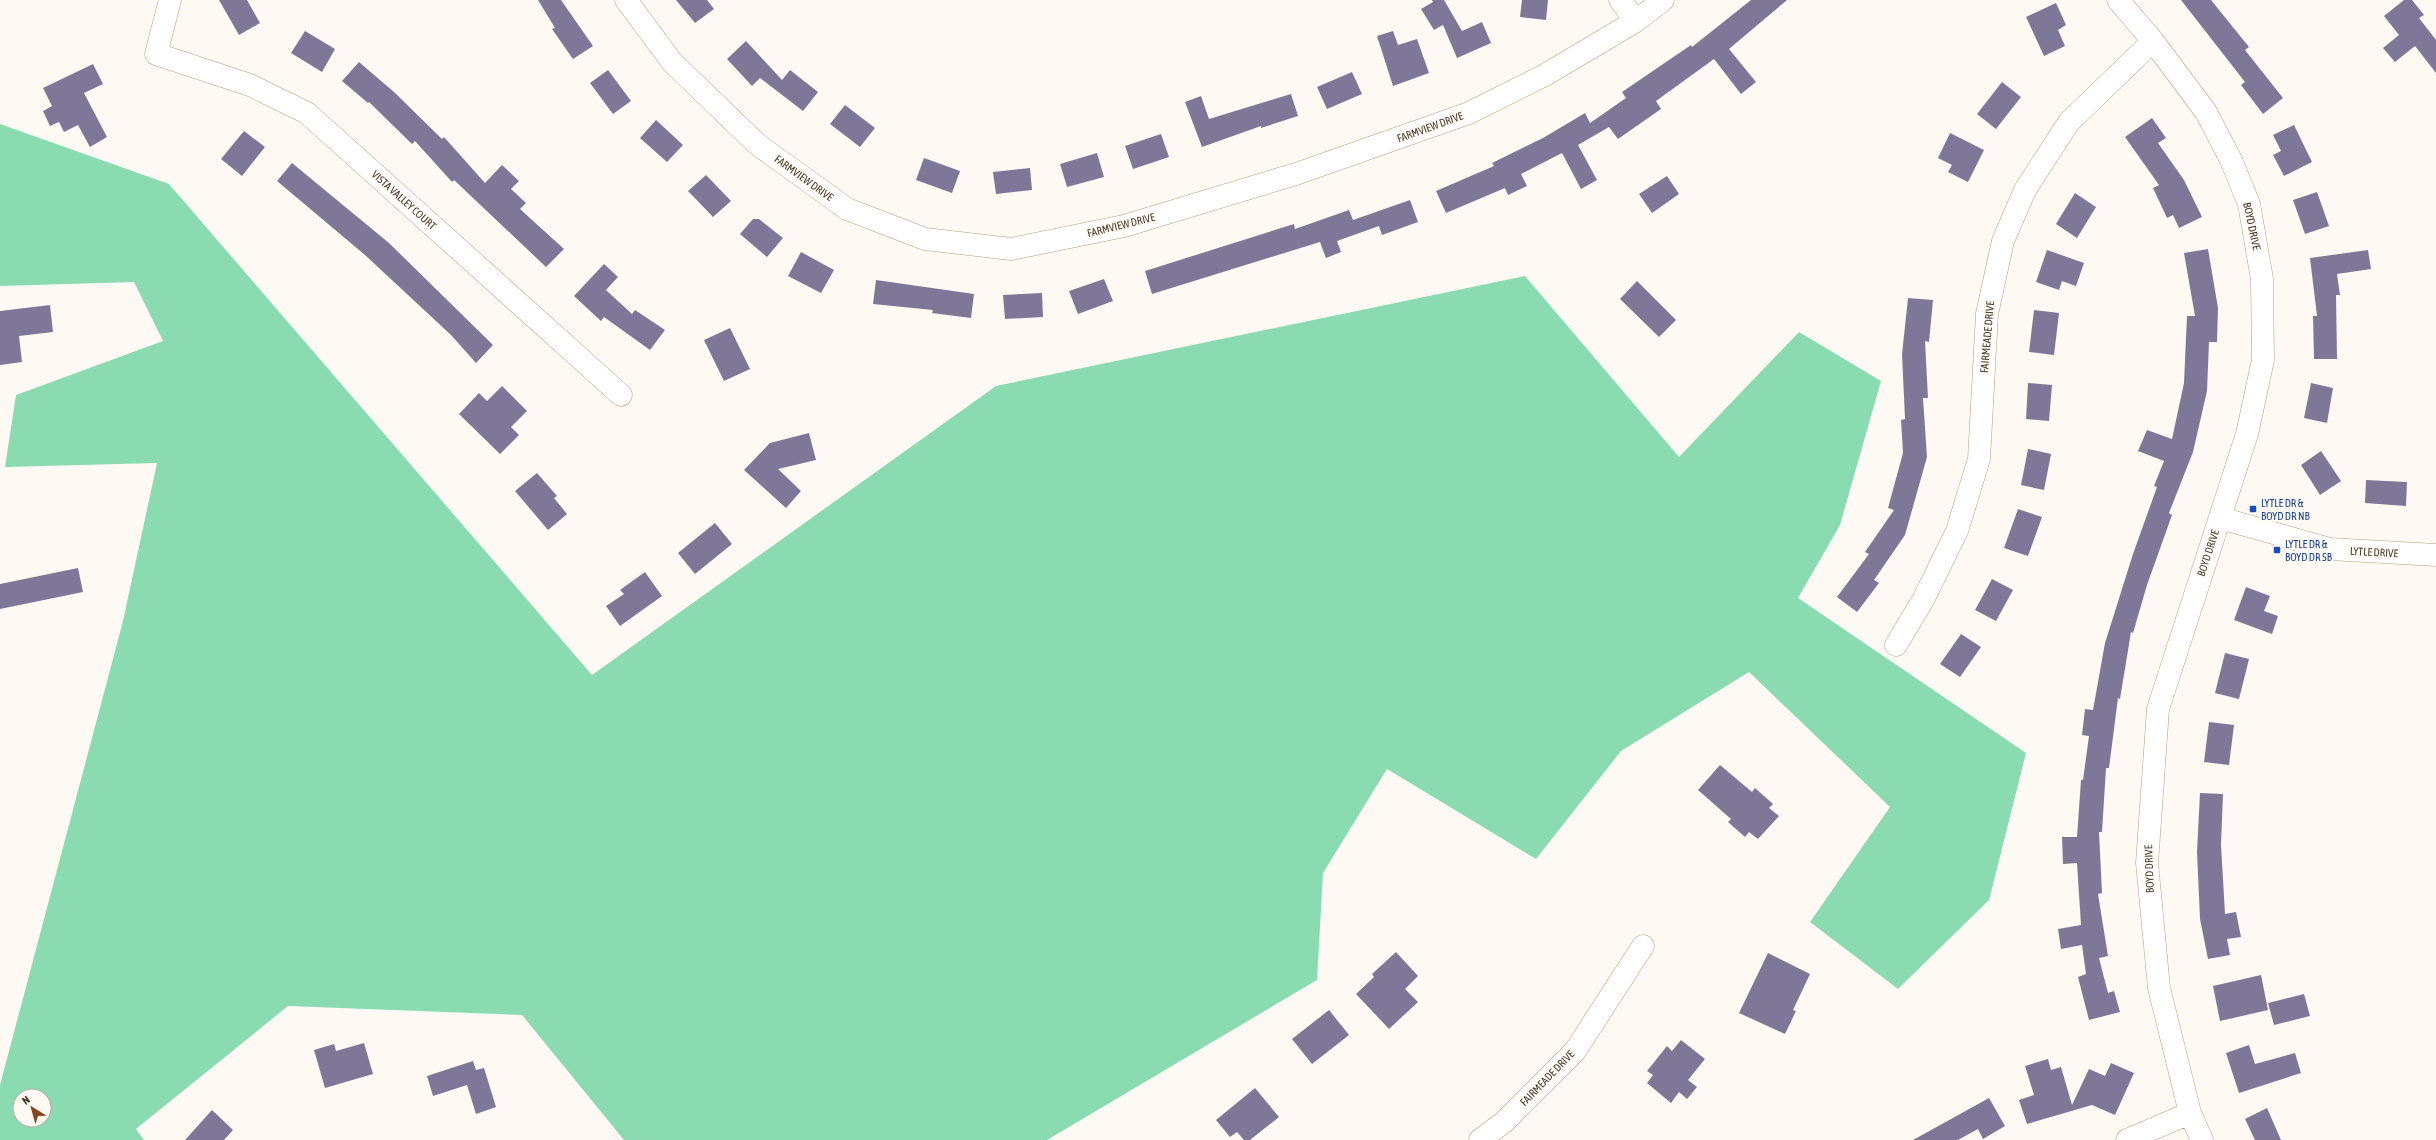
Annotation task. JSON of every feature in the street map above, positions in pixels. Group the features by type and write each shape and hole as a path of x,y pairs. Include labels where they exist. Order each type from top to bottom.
{"street":[{"name":"VISTA VALLEY COURT","path":"170,0 156,54 250,85 307,112 621,396"},
{"name":"FARMVIEW DRIVE","path":"626,0 672,62 757,144 846,209 925,239 1012,249 1139,221 1296,174 1469,113 1545,75 1636,21 1663,0"},
{"path":"1620,0 1636,21"},
{"name":"BOYD DRIVE","path":"2118,0 2153,41 2206,112 2231,160 2249,204 2262,279 2263,360 2247,434 2158,709 2147,863 2159,988 2190,1113 2202,1140"},
{"name":"FAIRMEADE DRIVE","path":"1896,645 1923,600 1957,531 1979,459 1987,314 2003,241 2025,190 2068,122 2153,41"},
{"name":"LYTLE DRIVE","path":"2220,518 2330,549 2436,555"},
{"name":"FAIRMEADE DRIVE","path":"1480,1140 1504,1122 1575,1051 1643,946"},
{"path":"2127,1140 2190,1113"}],"green space":[{"path":"0,124 169,184 592,675 996,386 1525,276 1679,457 1799,332 1881,381 1840,525 1798,598 2026,753 1989,900 1898,989 1810,922 1890,807 1749,672 1621,751 1536,859 1387,769 1323,873 1317,980 1047,1140 624,1140 522,1015 288,1006 136,1129 144,1140 0,1140 0,1085 123,621 157,463 5,467 16,395 163,341 134,282 0,286"}],"building":[{"path":"219,0 247,0 260,23 239,35"},
{"path":"538,0 561,0 593,46 573,59 552,29 555,28"},
{"path":"676,0 707,0 714,9 695,23"},
{"path":"1432,0 1444,0 1462,31 1482,22 1491,43 1457,58 1443,25 1434,30 1421,9 1433,2"},
{"path":"1522,0 1548,0 1546,20 1520,17"},
{"path":"1751,0 1787,0 1729,49 1756,82 1741,94 1714,59 1656,101 1661,109 1618,139 1609,127 1578,145 1597,180 1581,189 1562,153 1521,174 1527,186 1508,195 1505,188 1446,213 1436,191 1494,166 1492,163 1543,138 1585,113 1590,123 1626,98 1622,92 1691,45 1692,47"},
{"path":"2181,0 2211,0 2249,47 2245,50 2283,98 2263,114 2241,85 2245,82"},
{"path":"2404,0 2412,0 2424,15 2419,18 2436,40 2436,73 2415,46 2395,62 2383,48 2399,35 2384,16"},
{"path":"2056,3 2066,25 2058,30 2065,46 2044,56 2026,17"},
{"path":"305,31 335,49 322,72 291,53"},
{"path":"1393,31 1398,45 1417,39 1429,73 1393,86 1377,36"},
{"path":"746,41 782,80 790,70 818,92 803,111 760,78 752,86 727,59"},
{"path":"359,62 394,92 442,139 444,137 485,183 502,165 519,181 511,189 526,203 520,209 564,249 546,267 454,180 452,182 415,141 412,144 369,102 368,103 342,81"},
{"path":"93,64 103,84 84,93 107,137 90,147 78,125 64,132 59,122 50,126 43,111 52,106 43,88"},
{"path":"608,70 631,101 613,114 590,83"},
{"path":"1352,72 1362,94 1327,109 1317,87"},
{"path":"2002,82 2021,97 1996,129 1977,114"},
{"path":"1291,94 1298,116 1261,128 1261,126 1202,147 1185,102 1201,96 1209,119"},
{"path":"845,105 875,128 860,147 830,124"},
{"path":"2152,118 2166,138 2158,143 2184,180 2202,217 2179,228 2173,215 2167,218 2153,188 2159,185 2125,137"},
{"path":"656,120 683,145 667,162 640,138"},
{"path":"2294,125 2312,162 2284,176 2273,155 2281,151 2273,135"},
{"path":"244,131 265,147 242,176 221,159"},
{"path":"1950,133 1984,150 1968,182 1948,172 1952,165 1938,158"},
{"path":"1161,134 1169,157 1133,169 1125,146"},
{"path":"1097,153 1104,177 1067,187 1060,164"},
{"path":"924,158 960,171 952,193 916,180"},
{"path":"292,163 389,243 493,345 476,363 451,335 365,255 277,181"},
{"path":"1030,168 1032,190 996,194 993,172"},
{"path":"706,175 731,201 713,217 688,191"},
{"path":"1667,176 1679,194 1652,213 1639,194"},
{"path":"2317,192 2329,226 2305,234 2293,200"},
{"path":"2075,193 2096,207 2077,238 2056,224"},
{"path":"1410,200 1418,222 1382,235 1379,226 1337,241 1341,252 1326,258 1320,242 1152,294 1145,271 1294,224 1295,229 1349,210 1353,220"},
{"path":"753,219 759,219 783,238 767,257 740,234"},
{"path":"2208,249 2218,308 2217,342 2209,342 2207,391 2193,452 2169,513 2172,515 2147,585 2133,633 2131,632 2120,699 2118,698 2109,768 2106,768 2102,832 2099,832 2102,893 2098,894 2108,956 2099,958 2108,993 2114,991 2120,1012 2089,1020 2078,977 2086,974 2082,945 2061,949 2058,929 2081,925 2077,863 2063,864 2062,837 2077,837 2081,780 2083,780 2089,736 2082,735 2085,709 2093,710 2105,643 2133,554 2157,487 2154,486 2164,461 2138,451 2147,430 2172,439 2184,383 2187,316 2195,316 2184,253"},
{"path":"2047,250 2084,263 2076,286 2062,281 2059,290 2036,282"},
{"path":"2368,250 2371,269 2337,274 2340,295 2336,295 2337,359 2314,359 2313,316 2317,316 2310,258"},
{"path":"801,252 834,270 821,293 788,276"},
{"path":"604,264 618,277 606,290 632,314 635,310 665,330 650,350 604,317 601,321 574,296"},
{"path":"1104,279 1113,301 1078,314 1069,291"},
{"path":"876,280 974,294 971,318 932,313 933,310 873,304"},
{"path":"1637,281 1676,320 1659,337 1620,299"},
{"path":"1042,293 1043,317 1005,319 1003,295"},
{"path":"1908,298 1933,300 1929,342 1925,341 1928,398 1923,398 1927,457 1905,535 1874,580 1879,583 1857,612 1837,597 1869,554 1865,552 1894,510 1888,508 1903,453 1901,420 1905,419 1902,354"},
{"path":"50,305 53,332 19,336 22,362 0,365 0,311"},
{"path":"2034,310 2059,313 2054,355 2029,352"},
{"path":"730,328 750,369 724,381 704,340"},
{"path":"2028,383 2052,385 2049,421 2026,419"},
{"path":"2311,383 2333,388 2327,423 2304,418"},
{"path":"502,386 527,411 511,427 519,435 500,454 459,414 479,393 487,401"},
{"path":"809,433 816,460 778,469 801,491 786,508 744,470 770,443"},
{"path":"2028,449 2051,454 2044,490 2021,485"},
{"path":"2321,451 2341,481 2320,495 2301,465"},
{"path":"537,473 557,496 554,498 567,514 548,530 515,491"},
{"path":"2366,480 2407,482 2406,506 2365,503"},
{"path":"2018,509 2042,517 2028,556 2004,548"},
{"path":"715,523 732,544 695,574 678,553"},
{"path":"78,568 83,592 0,609 0,584"},
{"path":"645,572 662,596 620,626 606,606 624,594 620,590"},
{"path":"1992,579 2013,590 1996,621 1975,610"},
{"path":"2246,587 2270,596 2264,611 2278,616 2272,634 2234,620"},
{"path":"1961,634 1981,647 1960,677 1940,664"},
{"path":"2225,653 2249,659 2239,699 2215,693"},
{"path":"2209,722 2234,725 2229,765 2204,762"},
{"path":"1720,765 1752,792 1755,788 1773,804 1769,808 1779,816 1758,839 1749,832 1745,837 1728,822 1731,819 1698,790"},
{"path":"2200,793 2223,794 2221,845 2225,914 2236,912 2241,937 2227,939 2230,955 2208,959 2200,919 2197,852"},
{"path":"1396,952 1418,976 1405,989 1418,1002 1389,1029 1356,994 1374,977 1372,974"},
{"path":"1768,953 1810,974 1793,1010 1796,1011 1785,1034 1739,1013"},
{"path":"2261,975 2268,1010 2220,1021 2213,986"},
{"path":"2304,994 2310,1016 2274,1025 2268,1003"},
{"path":"1329,1010 1349,1035 1312,1064 1292,1039"},
{"path":"1681,1040 1705,1059 1688,1080 1697,1087 1687,1099 1679,1092 1671,1103 1647,1083 1653,1075 1647,1071 1667,1046 1672,1051"},
{"path":"364,1043 373,1074 325,1088 314,1050 334,1044 336,1051"},
{"path":"2249,1045 2255,1064 2295,1053 2301,1073 2239,1093 2226,1053"},
{"path":"2048,1059 2051,1070 2061,1067 2072,1105 2089,1069 2105,1076 2111,1063 2134,1073 2115,1115 2092,1105 2027,1124 2019,1100 2034,1095 2025,1066"},
{"path":"473,1061 476,1070 484,1068 496,1107 476,1114 467,1085 433,1096 427,1076"},
{"path":"1255,1088 1279,1117 1250,1140 1244,1140 1237,1132 1230,1137 1216,1120"},
{"path":"1989,1098 2005,1126 1983,1139 1978,1129 1958,1140 1913,1140"},
{"path":"2267,1108 2281,1140 2255,1140 2245,1119"},
{"path":"212,1110 233,1130 224,1140 185,1140"}],"place":[{"name":"LYTLE DR & BOYD DR NB","path":"2253,509"},
{"name":"LYTLE DR & BOYD DR SB","path":"2277,550"}]}
